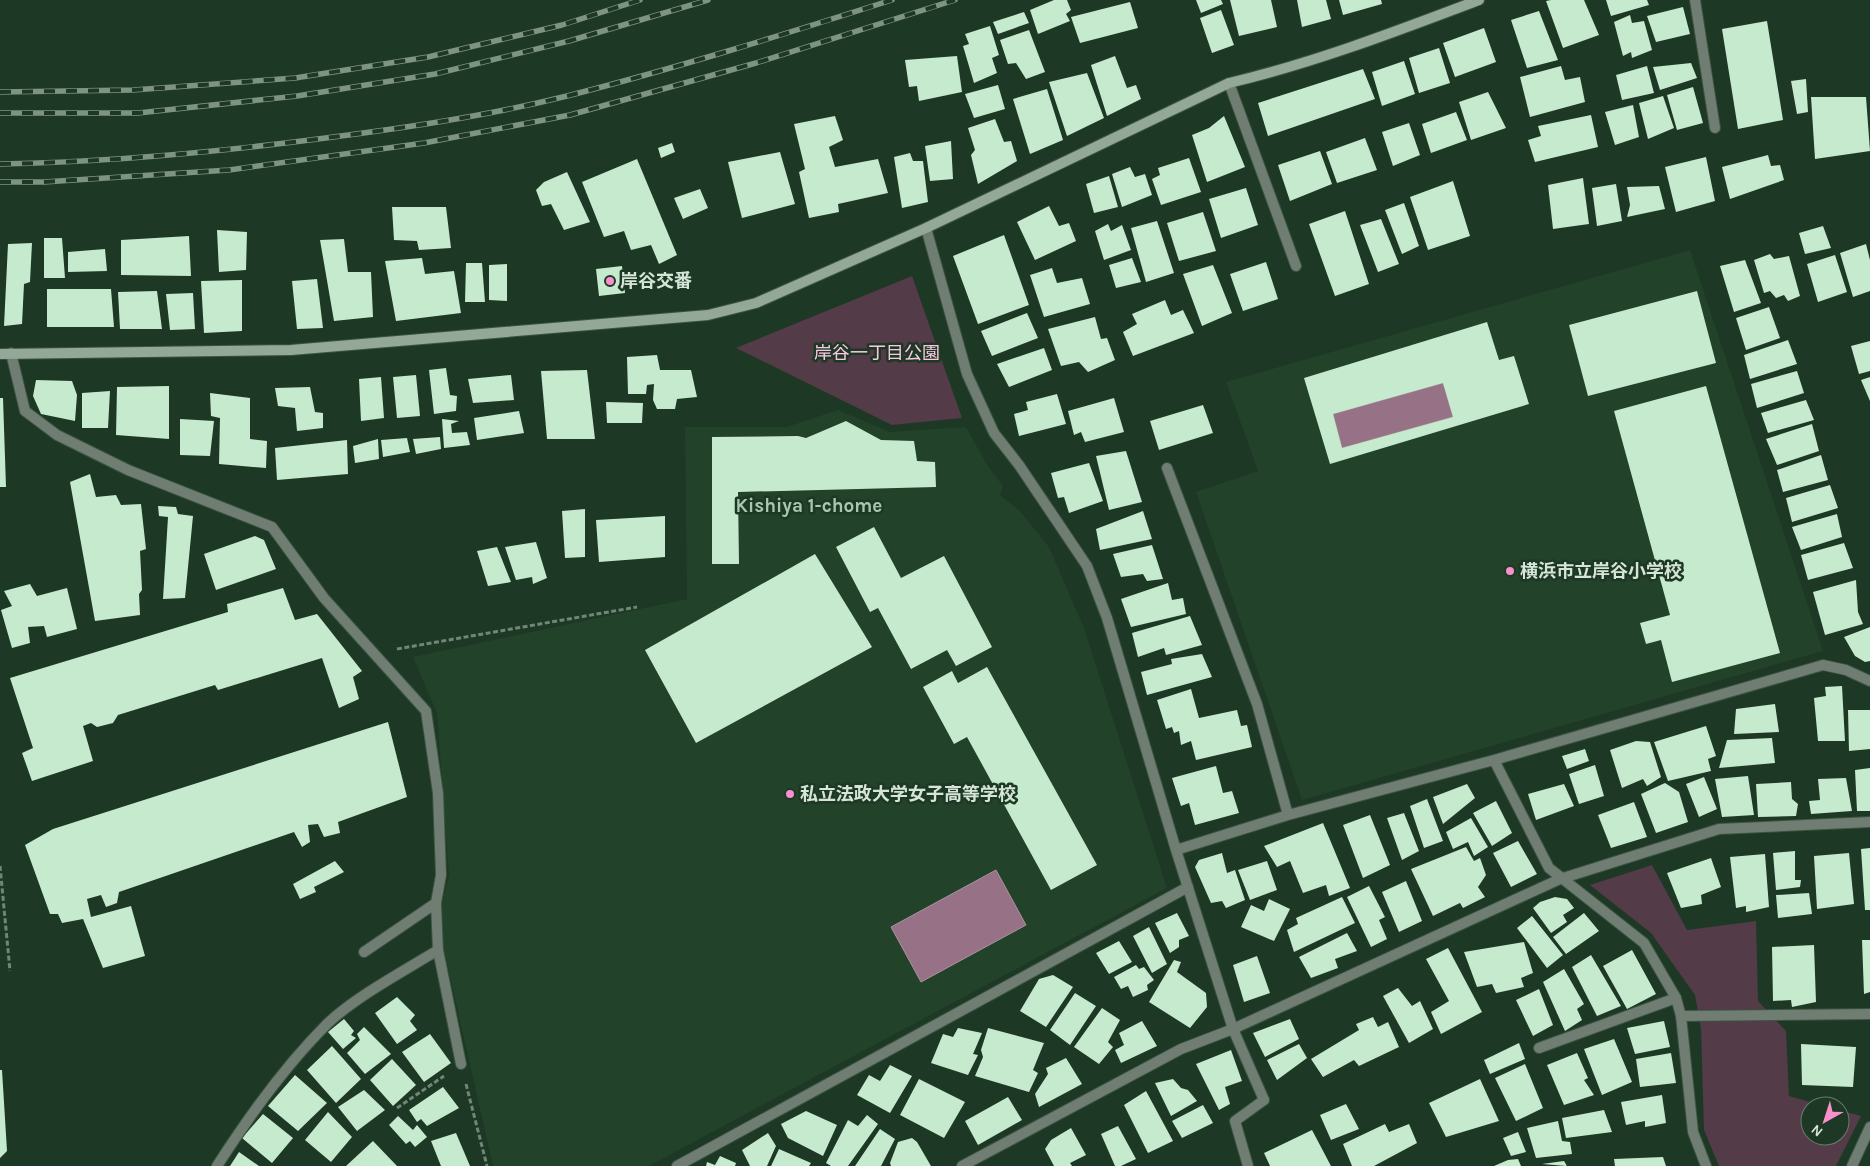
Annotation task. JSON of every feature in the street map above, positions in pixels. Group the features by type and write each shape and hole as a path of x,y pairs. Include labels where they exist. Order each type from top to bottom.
{"street":[{"path":"461,1064 438,950 436,903 441,875 438,792 426,711 324,598 272,527 128,470 57,435 25,411 5,353 291,350 708,315 756,302 926,228 1229,83 1279,71 1402,30 1478,0"},
{"path":"1695,0 1715,128"},
{"path":"1229,83 1296,266"},
{"path":"926,228 967,374 994,433 1020,465 1087,566 1107,618 1176,850 1233,1029 1264,1100 1235,1121 1248,1166"},
{"path":"1168,468 1257,704 1288,815"},
{"path":"1176,850 1288,815 1494,760 1822,665 1846,670 1870,681"},
{"path":"1494,760 1549,868 1560,879 1583,893 1644,943 1676,998 1682,1016 1693,1132 1706,1166"},
{"path":"962,1166 977,1162 1182,1049 1233,1029 1560,879 1719,829 1870,822"},
{"path":"677,1166 1188,887"},
{"path":"364,952 436,903"},
{"path":"217,1166 278,1080 328,1023 372,991 438,950"},
{"path":"1539,1048 1676,998"},
{"path":"1682,1016 1870,1014"},
{"path":"1852,1166 1870,1127"}],"path":[{"path":"374,653 637,607"},
{"path":"0,866 10,971"},
{"path":"397,1108 461,1064 486,1166"}],"shaded area":[{"name":"横浜市立岸谷小学校","path":"1690,250 1823,651 1302,800 1196,492 1258,471 1226,382"},
{"path":"1443,383 1453,417 1342,448 1333,414"},
{"name":"私立法政大学女子高等学校","path":"838,410 890,432 966,427 986,463 1003,486 1000,495 1020,511 1049,547 1084,628 1167,888 649,1166 493,1166 444,950 442,904 449,875 437,713 413,657 687,599 685,427 787,427"},
{"path":"996,870 1026,925 921,982 891,927"}],"green space":[{"name":"岸谷一丁目公園","path":"912,276 962,418 892,425 736,348"},
{"path":"1652,865 1687,930 1756,921 1758,1001 1786,1031 1789,1096 1800,1099 1800,1146 1846,1146 1836,1166 1719,1166 1704,1130 1701,1029 1695,995 1651,933 1590,885"},
{"path":"1850,1113 1861,1116 1850,1138"}],"building":[{"path":"1054,0 1067,0 1071,10 1066,14 1070,21 1038,34 1030,10"},
{"path":"1196,0 1221,0 1223,4 1201,13"},
{"path":"1230,0 1271,0 1277,27 1239,36"},
{"path":"1297,0 1326,0 1331,19 1302,27"},
{"path":"1339,0 1381,0 1382,4 1343,15"},
{"path":"1584,0 1599,35 1563,48 1546,1"},
{"path":"1606,0 1647,0 1649,5 1611,16"},
{"path":"1130,2 1138,28 1080,43 1071,17"},
{"path":"1683,7 1690,34 1656,42 1647,16"},
{"path":"1221,10 1234,45 1212,53 1200,18"},
{"path":"1539,11 1558,60 1527,68 1511,20"},
{"path":"1024,12 1029,23 998,34 993,22"},
{"path":"1630,15 1632,23 1644,21 1652,50 1632,58 1631,52 1623,56 1614,22"},
{"path":"1767,21 1783,120 1738,129 1722,29"},
{"path":"990,26 999,55 992,58 997,73 974,83 963,46 969,44 965,34"},
{"path":"1484,28 1496,62 1455,77 1443,43"},
{"path":"1029,30 1045,72 1026,79 1016,63 1008,64 1000,40"},
{"path":"1439,48 1450,83 1419,93 1409,58"},
{"path":"957,56 962,92 919,101 917,86 909,87 905,60"},
{"path":"1115,56 1127,88 1136,85 1141,99 1107,116 1091,65"},
{"path":"1404,61 1415,94 1382,106 1372,72"},
{"path":"1691,63 1697,78 1660,90 1653,67"},
{"path":"1561,66 1565,80 1580,77 1585,102 1530,117 1520,77"},
{"path":"1647,66 1654,93 1622,100 1616,75"},
{"path":"1363,69 1375,99 1268,136 1258,103"},
{"path":"1087,73 1104,118 1067,136 1049,82"},
{"path":"1806,79 1808,112 1797,114 1791,81"},
{"path":"998,85 1005,109 974,118 965,94"},
{"path":"1693,87 1703,123 1677,130 1667,95"},
{"path":"1047,89 1063,140 1030,154 1013,99"},
{"path":"1488,92 1506,128 1471,140 1459,102"},
{"path":"1663,96 1674,128 1648,139 1639,103"},
{"path":"1811,97 1866,97 1870,151 1815,159"},
{"path":"1633,105 1639,137 1615,145 1605,112"},
{"path":"1456,112 1467,140 1431,153 1422,124"},
{"path":"1591,115 1598,147 1535,162 1528,140 1541,136 1538,126"},
{"path":"835,116 843,140 829,147 835,167 878,159 888,193 838,204 839,212 809,218 799,172 805,169 794,124"},
{"path":"1224,116 1245,167 1207,182 1192,135 1209,128"},
{"path":"995,119 1004,142 1011,141 1017,161 978,184 971,155 975,150 968,128"},
{"path":"1409,123 1420,155 1393,166 1382,132"},
{"path":"1365,138 1377,170 1337,183 1326,152"},
{"path":"951,141 953,179 930,181 925,146"},
{"path":"672,143 675,152 661,158 658,148"},
{"path":"1320,151 1332,184 1290,201 1278,165"},
{"path":"780,152 795,204 742,218 728,162"},
{"path":"910,153 913,161 923,161 928,202 902,208 894,157"},
{"path":"1768,155 1771,166 1780,165 1784,180 1730,199 1722,167"},
{"path":"1706,157 1715,201 1676,212 1665,167"},
{"path":"1189,158 1201,192 1161,205 1152,179 1160,175 1158,168"},
{"path":"637,159 677,255 659,264 651,245 631,250 624,231 604,237 582,182"},
{"path":"1130,167 1135,177 1145,174 1152,195 1122,207 1112,174"},
{"path":"567,172 590,222 564,230 551,204 542,206 536,190 544,182"},
{"path":"1109,176 1118,207 1094,213 1086,184"},
{"path":"1583,178 1589,224 1553,229 1548,185"},
{"path":"1453,181 1470,236 1428,250 1410,197"},
{"path":"1616,184 1622,221 1597,226 1592,188"},
{"path":"1659,186 1665,209 1627,217 1630,205 1627,187"},
{"path":"1246,188 1258,225 1221,238 1209,199"},
{"path":"700,189 708,208 683,219 674,198"},
{"path":"1404,203 1419,246 1402,254 1385,210"},
{"path":"1049,206 1059,226 1069,223 1076,241 1035,260 1017,222"},
{"path":"392,207 446,207 451,248 419,250 417,241 394,240"},
{"path":"1345,211 1369,284 1335,296 1309,224"},
{"path":"1203,212 1216,251 1179,261 1167,223"},
{"path":"1381,219 1399,264 1378,272 1360,225"},
{"path":"1157,221 1174,273 1146,282 1131,228"},
{"path":"1108,224 1111,231 1122,225 1131,250 1104,260 1095,231"},
{"path":"1823,226 1831,248 1805,254 1799,233"},
{"path":"217,230 247,232 246,270 219,272"},
{"path":"1004,235 1029,305 978,324 953,256"},
{"path":"189,236 191,276 121,275 121,240"},
{"path":"44,238 62,238 65,278 44,278"},
{"path":"344,239 348,272 371,272 373,317 334,321 320,240"},
{"path":"32,243 30,282 24,284 22,324 4,326 8,244"},
{"path":"1866,244 1870,260 1870,291 1853,297 1840,253"},
{"path":"105,249 107,271 68,272 68,252"},
{"path":"1770,254 1774,259 1789,256 1800,296 1788,301 1784,295 1776,298 1770,291 1764,293 1754,260"},
{"path":"1835,255 1847,292 1818,302 1807,264"},
{"path":"422,258 425,274 454,271 461,313 396,321 385,261"},
{"path":"1132,258 1141,282 1116,288 1109,265"},
{"path":"1745,260 1761,303 1734,312 1720,266"},
{"path":"1266,262 1278,299 1243,311 1230,274"},
{"path":"466,263 482,263 485,302 465,302"},
{"path":"507,264 507,301 489,300 489,265"},
{"path":"1213,265 1232,313 1202,326 1183,274"},
{"name":"岸谷交番","path":"622,266 625,293 599,296 596,269"},
{"path":"1052,268 1057,283 1082,278 1090,304 1044,317 1030,275"},
{"path":"317,279 323,328 297,329 292,281"},
{"path":"242,280 242,331 204,333 201,281"},
{"path":"47,289 111,289 114,327 47,327"},
{"path":"157,291 162,329 120,329 118,292"},
{"path":"1697,291 1716,363 1588,396 1569,325"},
{"path":"193,293 195,329 170,330 166,294"},
{"path":"1165,300 1171,315 1183,310 1194,333 1133,356 1123,332 1137,324 1132,314"},
{"path":"1769,307 1780,338 1746,350 1736,318"},
{"path":"1027,313 1038,338 992,356 981,331"},
{"path":"1095,317 1101,339 1107,338 1115,360 1088,372 1079,362 1061,366 1048,329"},
{"path":"1487,322 1499,360 1514,356 1529,404 1330,464 1304,378","holes":["1443,383 1453,417 1342,448 1333,414"]},
{"path":"1788,340 1797,364 1750,379 1744,355"},
{"path":"1870,341 1870,371 1859,374 1851,346"},
{"path":"1044,348 1052,370 1009,387 997,364"},
{"path":"657,355 660,370 691,370 697,397 677,399 675,409 657,409 653,400 654,384 647,385 646,394 628,394 627,357"},
{"path":"446,368 450,395 457,396 456,411 434,414 429,370"},
{"path":"587,370 595,439 547,439 541,371"},
{"path":"1797,371 1804,393 1757,408 1751,384"},
{"path":"416,375 420,416 397,418 393,377"},
{"path":"511,375 514,400 473,403 468,379"},
{"path":"381,377 384,418 361,421 359,379"},
{"path":"1870,377 1870,401 1861,380"},
{"path":"36,380 72,381 77,395 75,421 41,414 33,396"},
{"path":"169,386 169,439 116,435 117,387"},
{"path":"1706,386 1780,653 1672,682 1661,640 1646,644 1640,623 1670,615 1614,411"},
{"path":"310,387 315,412 323,413 323,428 297,431 295,408 278,406 275,388"},
{"path":"110,391 108,428 82,428 82,393"},
{"path":"210,393 250,398 250,439 267,441 266,468 219,464 220,418 211,416"},
{"path":"1057,394 1066,424 1019,436 1014,414 1028,410 1026,402"},
{"path":"0,398 3,398 6,487 0,487"},
{"path":"1114,398 1124,432 1085,442 1081,432 1074,435 1068,411"},
{"path":"1806,400 1814,420 1768,433 1761,413"},
{"path":"606,402 643,403 642,423 607,423"},
{"path":"1203,405 1213,433 1159,450 1150,421"},
{"path":"519,411 524,433 477,440 474,418"},
{"path":"180,419 214,421 210,456 180,455"},
{"path":"442,419 459,421 451,424 452,433 467,432 470,445 444,448"},
{"path":"846,421 881,440 914,441 917,461 935,462 936,487 738,492 739,564 712,564 712,437 798,436 806,438"},
{"path":"1812,424 1819,451 1777,465 1766,439"},
{"path":"440,437 441,449 416,454 413,439"},
{"path":"407,438 410,452 383,457 381,440"},
{"path":"378,439 379,459 355,463 353,446"},
{"path":"347,440 348,474 277,480 275,448"},
{"path":"1126,451 1142,502 1109,510 1096,456"},
{"path":"1821,455 1828,480 1783,492 1777,470"},
{"path":"1089,463 1103,501 1069,513 1064,497 1058,498 1051,473"},
{"path":"90,474 96,497 116,495 121,505 141,504 146,549 140,551 142,590 139,594 140,615 95,621 70,482"},
{"path":"1830,485 1838,508 1792,522 1786,498"},
{"path":"158,506 176,507 178,514 193,516 185,598 163,599 168,517 159,516"},
{"path":"585,509 585,557 565,558 562,511"},
{"path":"1143,511 1152,539 1100,550 1096,529"},
{"path":"1837,514 1842,537 1801,550 1792,527"},
{"path":"665,516 665,557 599,562 596,520"},
{"path":"874,527 901,578 944,556 992,647 956,666 947,650 911,669 878,608 870,612 836,547"},
{"path":"255,536 264,540 276,569 216,590 204,554"},
{"path":"536,542 547,578 533,584 532,577 516,580 505,547"},
{"path":"1844,543 1853,568 1808,580 1801,555"},
{"path":"1152,545 1163,579 1147,581 1143,574 1121,577 1113,554"},
{"path":"497,547 511,582 488,586 477,551"},
{"path":"815,554 872,647 696,743 645,650"},
{"path":"1856,580 1858,612 1863,624 1825,635 1813,592"},
{"path":"1168,583 1172,600 1183,598 1186,614 1131,627 1121,599"},
{"path":"30,584 37,596 67,588 77,629 47,637 44,626 28,627 30,643 12,648 1,610 12,606 4,591"},
{"path":"283,588 295,620 317,614 362,671 353,677 359,699 339,708 322,658 218,690 215,685 118,715 113,723 97,727 91,723 83,726 93,761 32,781 22,753 33,748 10,678 228,612 227,604"},
{"path":"1190,616 1202,645 1166,655 1164,648 1138,657 1132,633"},
{"path":"1870,627 1870,661 1865,662 1855,656 1844,637"},
{"path":"1202,654 1212,677 1147,695 1141,672 1172,664 1171,659"},
{"path":"987,667 1097,865 1051,890 967,737 954,744 923,687 952,671 958,683"},
{"path":"1842,686 1845,741 1818,741 1814,698 1826,696 1825,687"},
{"path":"1191,689 1199,718 1237,710 1241,726 1247,725 1252,747 1196,760 1191,741 1181,745 1179,731 1174,733 1172,727 1166,729 1157,700"},
{"path":"1775,704 1779,732 1734,734 1736,709"},
{"path":"1848,710 1870,710 1870,749 1849,751"},
{"path":"388,722 407,797 338,822 340,833 324,837 318,824 308,825 310,842 302,847 294,832 119,892 117,903 106,907 101,895 87,899 91,917 131,906 145,956 103,968 83,919 62,923 58,914 50,914 25,845 53,829"},
{"path":"1706,726 1716,756 1708,759 1711,771 1668,781 1654,742"},
{"path":"1772,738 1775,763 1719,768 1727,740"},
{"path":"1636,741 1650,742 1661,777 1647,786 1643,779 1622,788 1610,750"},
{"path":"1585,749 1589,761 1567,769 1562,756"},
{"path":"1595,765 1604,796 1579,804 1569,774"},
{"path":"1216,766 1223,793 1232,791 1239,813 1195,825 1189,803 1181,806 1172,778"},
{"path":"1870,768 1870,811 1857,811 1855,770"},
{"path":"1748,776 1754,815 1722,817 1715,779"},
{"path":"1704,777 1717,809 1699,817 1686,784"},
{"path":"1846,778 1852,811 1811,814 1809,801 1820,800 1818,779"},
{"path":"1791,782 1792,799 1798,804 1796,816 1758,817 1756,784"},
{"path":"1665,783 1679,792 1688,822 1656,833 1641,794"},
{"path":"1467,784 1475,798 1443,824 1433,797"},
{"path":"1564,784 1574,806 1536,820 1528,794"},
{"path":"1427,799 1443,841 1424,848 1410,806"},
{"path":"1496,801 1512,833 1492,846 1473,813"},
{"path":"1634,802 1647,837 1611,848 1598,815"},
{"path":"1404,813 1419,851 1402,860 1387,818"},
{"path":"1370,815 1390,865 1363,878 1343,825"},
{"path":"1471,818 1488,847 1474,856 1468,842 1453,849 1446,832"},
{"path":"1323,823 1350,888 1329,896 1326,885 1303,893 1290,861 1277,867 1264,846"},
{"path":"1518,841 1537,874 1511,887 1493,853"},
{"path":"1466,847 1474,861 1480,858 1486,875 1478,887 1485,897 1463,908 1460,903 1433,916 1411,869"},
{"path":"1870,848 1870,910 1865,910 1861,849"},
{"path":"1795,851 1795,880 1801,880 1800,887 1776,890 1773,853"},
{"path":"1222,853 1227,873 1235,870 1245,900 1226,908 1222,901 1211,903 1195,867 1199,860"},
{"path":"1849,853 1854,904 1817,909 1814,856"},
{"path":"1765,854 1769,907 1746,912 1746,906 1736,908 1730,857"},
{"path":"1711,858 1721,887 1701,895 1702,904 1681,908 1667,873"},
{"path":"335,861 344,872 314,887 316,892 300,899 293,884"},
{"path":"1267,861 1277,890 1250,900 1238,870"},
{"path":"1406,881 1422,921 1399,932 1382,892"},
{"path":"1369,886 1385,917 1379,920 1387,939 1371,947 1347,897"},
{"path":"1809,893 1812,914 1778,918 1776,895"},
{"path":"1342,897 1355,923 1294,952 1287,930 1298,924 1296,918"},
{"path":"1555,897 1567,899 1574,908 1563,915 1567,922 1551,933 1533,908 1540,902"},
{"path":"1269,899 1290,909 1274,941 1241,927 1251,905 1264,911"},
{"path":"1177,913 1189,936 1179,940 1179,947 1170,953 1155,923"},
{"path":"1584,913 1599,931 1566,954 1553,937"},
{"path":"1532,916 1563,955 1547,968 1517,928"},
{"path":"1149,927 1167,964 1152,973 1133,936"},
{"path":"1347,933 1357,951 1335,959 1338,968 1311,978 1299,957"},
{"path":"1862,940 1870,940 1870,992 1864,994"},
{"path":"1119,941 1132,962 1109,974 1096,953"},
{"path":"1524,942 1533,973 1521,978 1524,987 1496,993 1492,984 1477,987 1464,952"},
{"path":"1814,945 1816,1002 1792,1007 1791,1000 1773,1001 1772,947"},
{"path":"1448,948 1482,1012 1441,1034 1431,1012 1449,1001 1426,959"},
{"path":"1632,950 1656,994 1627,1009 1603,966"},
{"path":"1591,955 1621,1006 1597,1016 1572,967"},
{"path":"1257,956 1270,993 1244,1002 1233,965"},
{"path":"1174,960 1181,962 1177,972 1206,993 1207,1007 1190,1028 1149,1002"},
{"path":"1136,965 1139,969 1144,967 1154,980 1147,985 1148,990 1133,997 1128,986 1121,989 1114,977"},
{"path":"1564,969 1584,1004 1577,1009 1582,1020 1565,1031 1543,982"},
{"path":"1053,975 1073,987 1046,1027 1020,1011 1039,979"},
{"path":"1398,988 1412,1006 1420,1001 1433,1029 1409,1043 1383,996"},
{"path":"1539,989 1553,1025 1533,1036 1516,1000"},
{"path":"1075,993 1096,1006 1070,1045 1050,1030"},
{"path":"397,997 415,1015 410,1021 417,1030 397,1044 375,1013"},
{"path":"1102,1008 1120,1020 1108,1042 1113,1047 1099,1064 1074,1047"},
{"path":"1373,1017 1378,1027 1388,1022 1399,1047 1359,1066 1354,1060 1323,1077 1311,1059 1359,1030 1356,1024"},
{"path":"344,1019 354,1031 351,1035 356,1038 343,1049 328,1032"},
{"path":"1290,1019 1299,1039 1265,1057 1253,1033"},
{"path":"1142,1021 1157,1046 1121,1063 1115,1050 1124,1045 1119,1033"},
{"path":"1664,1021 1670,1047 1635,1054 1627,1028"},
{"path":"364,1027 391,1054 365,1074 347,1053 360,1040 357,1034"},
{"path":"958,1028 982,1033 973,1054 978,1055 968,1075 931,1063 943,1034 953,1037"},
{"path":"988,1028 1044,1043 1033,1070 1038,1073 1029,1092 975,1076 983,1057 981,1050"},
{"path":"430,1034 451,1063 424,1082 402,1052"},
{"path":"1614,1039 1632,1082 1602,1095 1584,1049"},
{"path":"1519,1043 1525,1059 1490,1074 1484,1060"},
{"path":"1299,1044 1307,1058 1277,1080 1267,1060"},
{"path":"1801,1044 1856,1047 1853,1087 1802,1085"},
{"path":"332,1046 361,1079 336,1103 307,1070"},
{"path":"1231,1050 1242,1081 1225,1087 1230,1104 1219,1110 1196,1064"},
{"path":"1577,1053 1588,1078 1584,1080 1594,1095 1564,1105 1547,1065"},
{"path":"1671,1053 1676,1083 1640,1087 1636,1059"},
{"path":"1066,1058 1082,1084 1039,1107 1035,1094 1048,1074 1046,1068"},
{"path":"392,1059 416,1085 393,1106 370,1080"},
{"path":"1525,1064 1543,1108 1516,1121 1495,1078"},
{"path":"890,1065 912,1076 890,1113 857,1095 869,1075 880,1081"},
{"path":"0,1070 2,1070 7,1151 0,1158"},
{"path":"295,1075 327,1103 298,1131 268,1106"},
{"path":"919,1079 965,1102 944,1138 900,1115"},
{"path":"1173,1079 1181,1088 1188,1090 1197,1101 1171,1116 1155,1083"},
{"path":"1480,1079 1499,1121 1446,1137 1429,1103"},
{"path":"443,1087 459,1108 427,1126 421,1119 417,1122 409,1110"},
{"path":"364,1090 385,1110 357,1131 338,1107"},
{"path":"1146,1091 1173,1141 1148,1153 1124,1105"},
{"path":"1662,1095 1666,1123 1645,1127 1645,1121 1626,1125 1621,1102"},
{"path":"1008,1097 1022,1120 978,1145 965,1121"},
{"path":"1346,1104 1359,1129 1331,1140 1320,1115"},
{"path":"1203,1105 1213,1123 1182,1138 1172,1121"},
{"path":"1604,1110 1612,1132 1566,1138 1562,1118"},
{"path":"806,1111 837,1125 823,1156 788,1138 781,1124"},
{"path":"328,1112 352,1137 331,1162 305,1140"},
{"path":"263,1114 293,1138 272,1163 242,1138"},
{"path":"867,1115 878,1124 848,1166 831,1166 826,1163 848,1120 858,1126"},
{"path":"398,1116 413,1130 417,1125 427,1137 415,1147 410,1141 406,1144 389,1125"},
{"path":"1558,1121 1562,1141 1570,1142 1572,1154 1536,1158 1527,1128"},
{"path":"1385,1124 1389,1132 1409,1124 1417,1143 1374,1166 1352,1166 1343,1144"},
{"path":"1118,1126 1136,1159 1121,1166 1115,1166 1101,1134"},
{"path":"1071,1128 1086,1155 1070,1163 1072,1166 1054,1166 1045,1149 1051,1140"},
{"path":"880,1129 895,1139 881,1166 855,1166"},
{"path":"1312,1130 1331,1166 1270,1166 1264,1153"},
{"path":"1518,1132 1526,1152 1511,1156 1503,1138"},
{"path":"456,1133 470,1166 441,1166 431,1141"},
{"path":"768,1133 776,1146 767,1166 750,1166 742,1150"},
{"path":"912,1138 917,1142 931,1166 891,1166 890,1163 898,1142"},
{"path":"373,1141 397,1166 346,1166"},
{"path":"779,1149 811,1163 809,1166 771,1166"},
{"path":"239,1152 259,1166 230,1166"},
{"path":"720,1156 736,1163 735,1166 706,1166 707,1162 715,1165"},
{"path":"1663,1157 1666,1166 1615,1166 1614,1159"},
{"path":"1518,1159 1521,1166 1494,1166 1508,1160"},
{"path":"1564,1161 1567,1166 1542,1164"}],"railway":[{"path":"0,92 133,90 295,78 428,57 562,25 640,0"},
{"path":"0,113 138,113 297,96 435,74 569,41 708,0"},
{"path":"0,164 117,159 233,149 440,122 567,96 649,74 892,0"},
{"path":"0,182 44,182 229,170 424,143 570,115 756,63 955,0"}],"place":[{"name":"岸谷交番","path":"610,281"},
{"name":"横浜市立岸谷小学校","path":"1510,571"},
{"name":"私立法政大学女子高等学校","path":"790,794"}],"district":[{"name":"Kishiya 1-chome","path":"809,505"}]}
